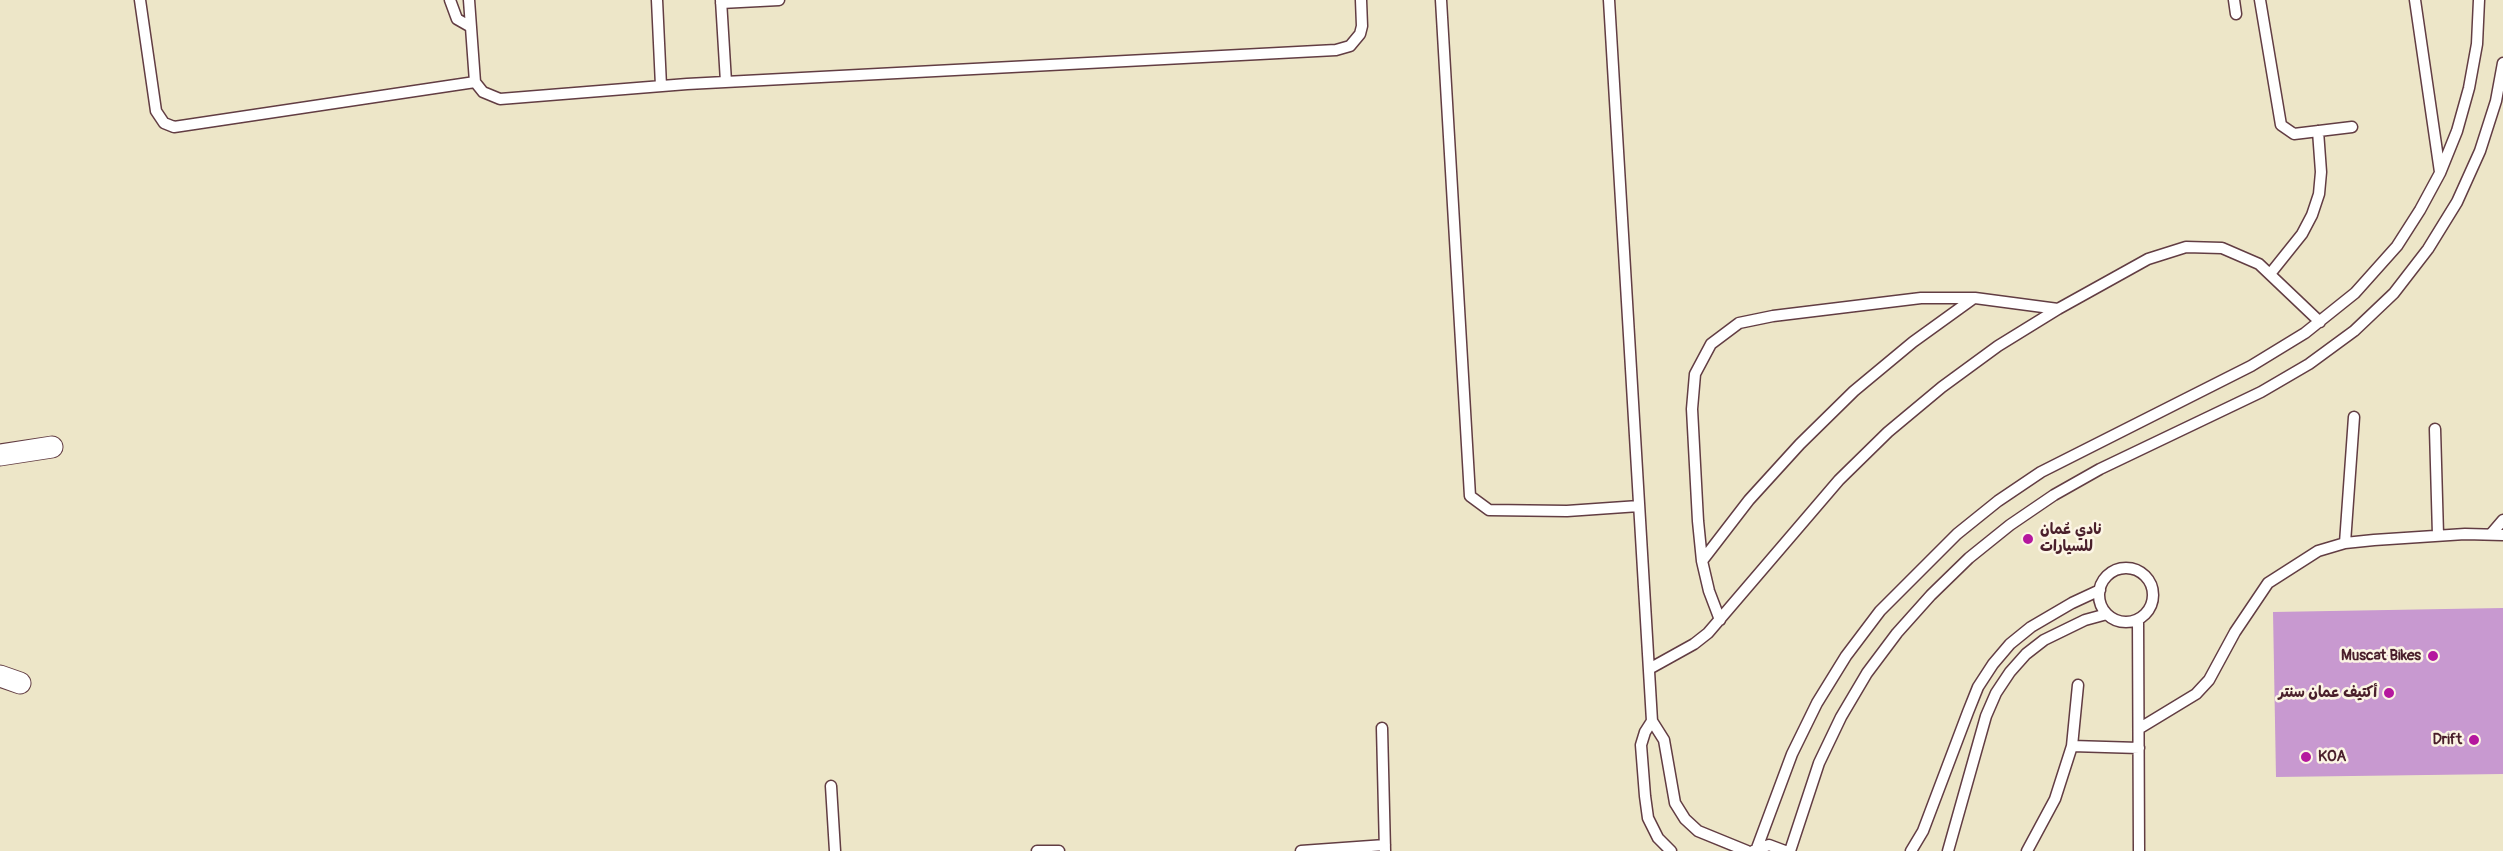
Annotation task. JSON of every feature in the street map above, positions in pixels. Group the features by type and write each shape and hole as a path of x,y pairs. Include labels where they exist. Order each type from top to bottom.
{"street":[{"path":"0,455 52,447"}],"lane":[{"path":"140,0 156,111 164,123 174,127 475,82"},
{"path":"450,0 457,19 471,27"},
{"path":"469,0 475,82 483,92 500,99 726,82 1336,50 1350,46 1360,34 1361,0"},
{"path":"657,0 661,86"},
{"path":"726,82 721,2 779,0"},
{"path":"1441,0 1470,496 1489,510 1567,511 1639,506"},
{"path":"1610,0 1652,721 1664,740 1675,803 1685,819 1698,831 1752,850 1769,845 1785,851"},
{"path":"2234,0 2236,14"},
{"path":"2260,0 2281,125 2294,134 2352,127"},
{"path":"2415,0 2440,173"},
{"path":"1752,850 1792,754 1817,703 1846,656 1880,611 1957,534 1998,501 2041,472 2251,366 2305,333 2355,293 2397,246 2421,210 2440,173 2457,131 2469,88 2477,44 2479,0"},
{"path":"1790,851 1819,763 1841,717 1867,674 1904,625 1931,595 1970,558 2010,525 2081,479 2261,392 2309,364 2354,331 2394,292 2428,249 2457,202 2480,151 2496,101 2503,63"},
{"path":"2270,274 2302,234 2319,194 2321,172 2318,131"},
{"path":"1649,669 1694,644 1720,620 1823,498 1888,432 1970,366 2058,309 2148,259 2186,246 2222,248 2259,264 2320,322"},
{"path":"1720,620 1709,591 1702,561 1692,409 1695,374 1711,344 1739,323 1773,315 1921,298 1975,298 2058,309"},
{"path":"1702,561 1749,500 1785,460 1854,391 1913,342 1975,298"},
{"path":"2345,543 2354,417"},
{"path":"2434,429 2438,535"},
{"path":"2491,534 2503,520"},
{"path":"2140,728 2196,694 2209,680 2235,632 2268,583 2318,551 2345,543 2438,535 2503,535"},
{"path":"2126,568 2141,572 2152,584 2153,600 2146,614 2138,619 2121,621 2107,614 2100,603 2100,590 2106,577 2118,569 2126,568"},
{"path":"1911,851 1923,831 1978,687 1993,664 2010,644 2031,627 2100,590"},
{"path":"1948,851 1986,716 2005,679 2026,654 2044,640 2085,620 2107,614"},
{"path":"2138,619 2139,851"},
{"path":"2026,851 2055,799 2072,746 2078,685"},
{"path":"1652,721 1644,732 1641,745 1644,796 1648,818 1658,838 1671,851"},
{"path":"1302,851 1385,848 1382,728"},
{"path":"2072,746 2139,748"},
{"path":"831,786 835,851"},
{"path":"1037,851 1059,851"}],"building":[{"name":"أكتيف عمان سنتر","path":"2503,608 2503,774 2276,777 2273,612"}],"place":[{"name":"نادي عُمان للسيارات","path":"2028,539"},
{"name":"Muscat Bikes","path":"2433,656"},
{"name":"أكتيف عمان سنتر","path":"2389,693"},
{"name":"Drift","path":"2474,740"},
{"name":"KOA","path":"2306,757"}]}
